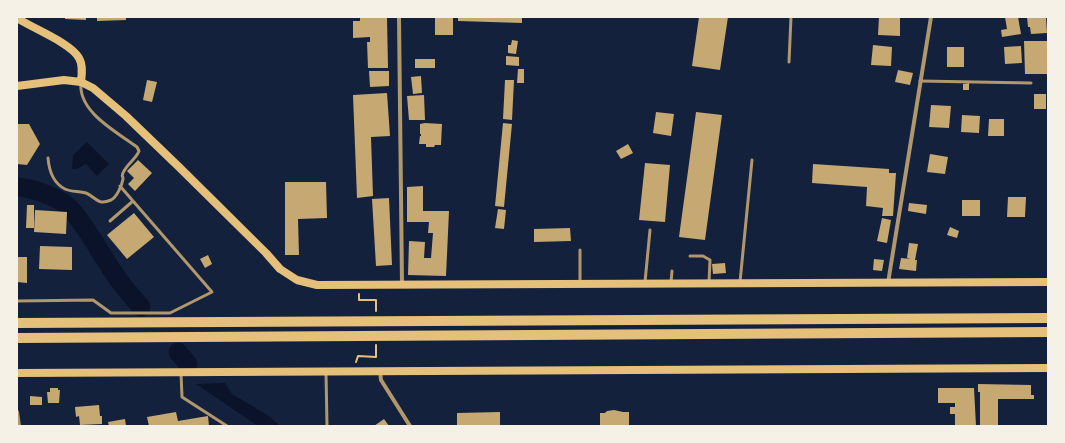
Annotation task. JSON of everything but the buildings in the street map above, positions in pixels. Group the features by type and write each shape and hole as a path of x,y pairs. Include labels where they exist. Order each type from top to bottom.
{"highway":[{"path":"17,323 1048,318"},
{"path":"17,338 1048,332"}],"main road":[{"path":"20,19 67,46 76,53 81,61 83,73 81,82"},
{"path":"17,86 64,80 81,82 98,91 126,116 266,253 280,269 297,280 317,286 1048,282"},
{"path":"17,373 1048,368"}],"street":[{"path":"399,17 402,285"},
{"path":"888,283 931,17"},
{"path":"380,371 381,380 410,426"},
{"path":"17,412 20,426"}],"lane":[{"path":"789,62 791,17"},
{"path":"920,81 1031,83"},
{"path":"48,158 48,165 52,176 58,183 67,189 92,196 96,200 102,202 111,200 117,194 123,180 124,171 137,156 139,151 137,147 93,114 83,95 81,82"},
{"path":"740,283 752,160"},
{"path":"17,301 93,300 111,313 170,313 212,292 120,186"},
{"path":"110,221 133,201"},
{"path":"645,284 650,230"},
{"path":"580,250 580,284"},
{"path":"690,256 703,256 710,260 709,284"},
{"path":"671,284 672,270"},
{"path":"326,371 327,426"},
{"path":"181,372 182,397 227,426"}],"path":[{"path":"359,300 376,300"},
{"path":"358,356 376,357"}],"water":[{"path":"87,142 109,164 97,176 86,164 77,169 72,169 73,155"},
{"path":"225,383 232,394 269,416 280,426 258,426 196,384"}],"waterway":[{"path":"17,187 35,190 64,203 84,226 119,280 141,307"},
{"path":"178,352 188,364"}]}
